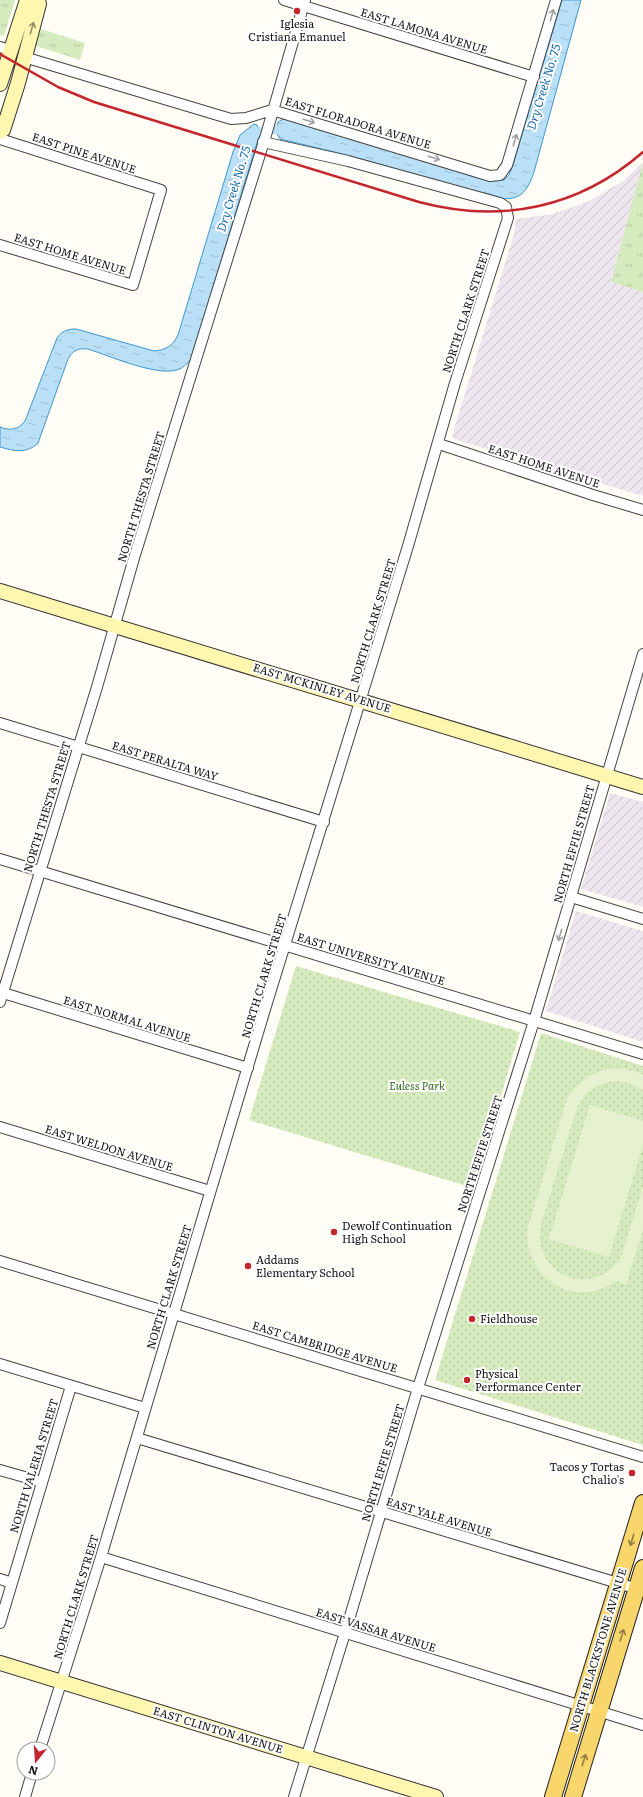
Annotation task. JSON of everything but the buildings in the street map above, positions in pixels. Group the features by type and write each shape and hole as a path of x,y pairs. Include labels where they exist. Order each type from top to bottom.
{"main road":[{"path":"0,83 5,48 27,0"},
{"path":"1,134 39,4 38,0"},
{"path":"1,134 7,99 18,64 16,54 5,48"},
{"name":"EAST MCKINLEY AVENUE","path":"0,591 643,787"},
{"name":"NORTH BLACKSTONE AVENUE","path":"553,1797 643,1503"},
{"name":"NORTH BLACKSTONE AVENUE","path":"573,1797 599,1712 640,1590 643,1568"},
{"name":"EAST CLINTON AVENUE","path":"0,1663 436,1797"}],"street":[{"name":"EAST LAMONA AVENUE","path":"284,0 304,3 534,78"},
{"path":"534,78 556,0"},
{"name":"NORTH THESTA STREET","path":"1,996 269,124 304,3"},
{"name":"EAST FLORADORA AVENUE","path":"24,57 231,119 246,118 272,110 490,176 500,175 507,165 534,78"},
{"name":"EAST PINE AVENUE","path":"1,134 161,190 133,285"},
{"name":"NORTH CLARK STREET","path":"43,1741 102,1557 210,1191 324,822 455,383 504,230 508,211 503,204 264,138"},
{"name":"EAST HOME AVENUE","path":"0,245 133,285"},
{"name":"EAST HOME AVENUE","path":"438,444 643,510"},
{"name":"NORTH EFFIE STREET","path":"294,1797 345,1633 418,1388 534,1021 643,654"},
{"name":"EAST PERALTA WAY","path":"0,723 324,822"},
{"name":"EAST UNIVERSITY AVENUE","path":"0,859 643,1054"},
{"path":"571,897 643,919"},
{"name":"EAST NORMAL AVENUE","path":"1,996 248,1068"},
{"name":"EAST WELDON AVENUE","path":"0,1127 210,1191"},
{"name":"EAST CAMBRIDGE AVENUE","path":"0,1260 643,1457"},
{"path":"0,1364 145,1408"},
{"name":"NORTH VALERIA STREET","path":"0,1623 71,1386"},
{"name":"EAST YALE AVENUE","path":"137,1438 640,1590"},
{"path":"0,1470 42,1482"},
{"name":"EAST VASSAR AVENUE","path":"102,1557 643,1725"},
{"path":"0,1579 12,1583"},
{"path":"25,1797 30,1781"}],"shaded area":[{"path":"643,162 611,282 643,292 643,496 454,439 452,436 514,234 516,219 553,214 589,201 623,181"},
{"path":"610,793 643,802 643,907 581,889"},
{"path":"576,911 643,931 643,1042 546,1011"}],"green space":[{"path":"0,0 15,0 4,36 0,35"},
{"path":"38,28 85,43 80,60 33,45"},
{"path":"643,162 643,292 611,282"},
{"name":"Euless Park","path":"296,966 520,1032 473,1188 249,1120"},
{"path":"541,1033 643,1066 643,1445 435,1380"},
{"path":"608,1069 625,1069 642,1074 643,1090 624,1082 614,1081 595,1087 581,1101 576,1111 541,1224 540,1242 545,1257 554,1268 566,1276 580,1279 595,1278 609,1270 621,1257 643,1187 643,1230 626,1284 616,1281 600,1289 584,1292 569,1291 555,1285 544,1275 535,1263 529,1247 527,1230 567,1099 575,1088 589,1076"},
{"path":"590,1105 643,1121 643,1145 609,1257 549,1239"}],"water":[{"path":"562,0 581,0 534,172 528,187 524,192 514,198 508,199 492,197 347,155 280,139 276,132 278,122 285,118 487,179 504,180 509,175 513,165"},
{"path":"254,124 257,125 260,133 191,359 181,368 168,371 145,368 88,349 76,350 68,359 38,443 29,449 20,451 0,447 0,427 14,429 25,421 57,338 63,332 76,329 154,351 162,350 174,342 178,335 233,152 240,135"}],"waterway":[{"name":"Dry Creek No. 75","path":"251,139 257,132 289,128"}],"railway":[{"path":"0,54 58,87 94,102 419,202 450,208 480,211 509,211 538,206 566,198 593,187 618,171 643,152"}],"place":[{"name":"Iglesia Cristiana Emanuel","path":"297,11"},
{"name":"Dewolf Continuation High School","path":"334,1232"},
{"name":"Addams Elementary School","path":"248,1266"},
{"name":"Fieldhouse","path":"472,1319"},
{"name":"Physical Performance Center","path":"467,1380"},
{"name":"Tacos y Tortas Chalio's","path":"632,1473"}]}
